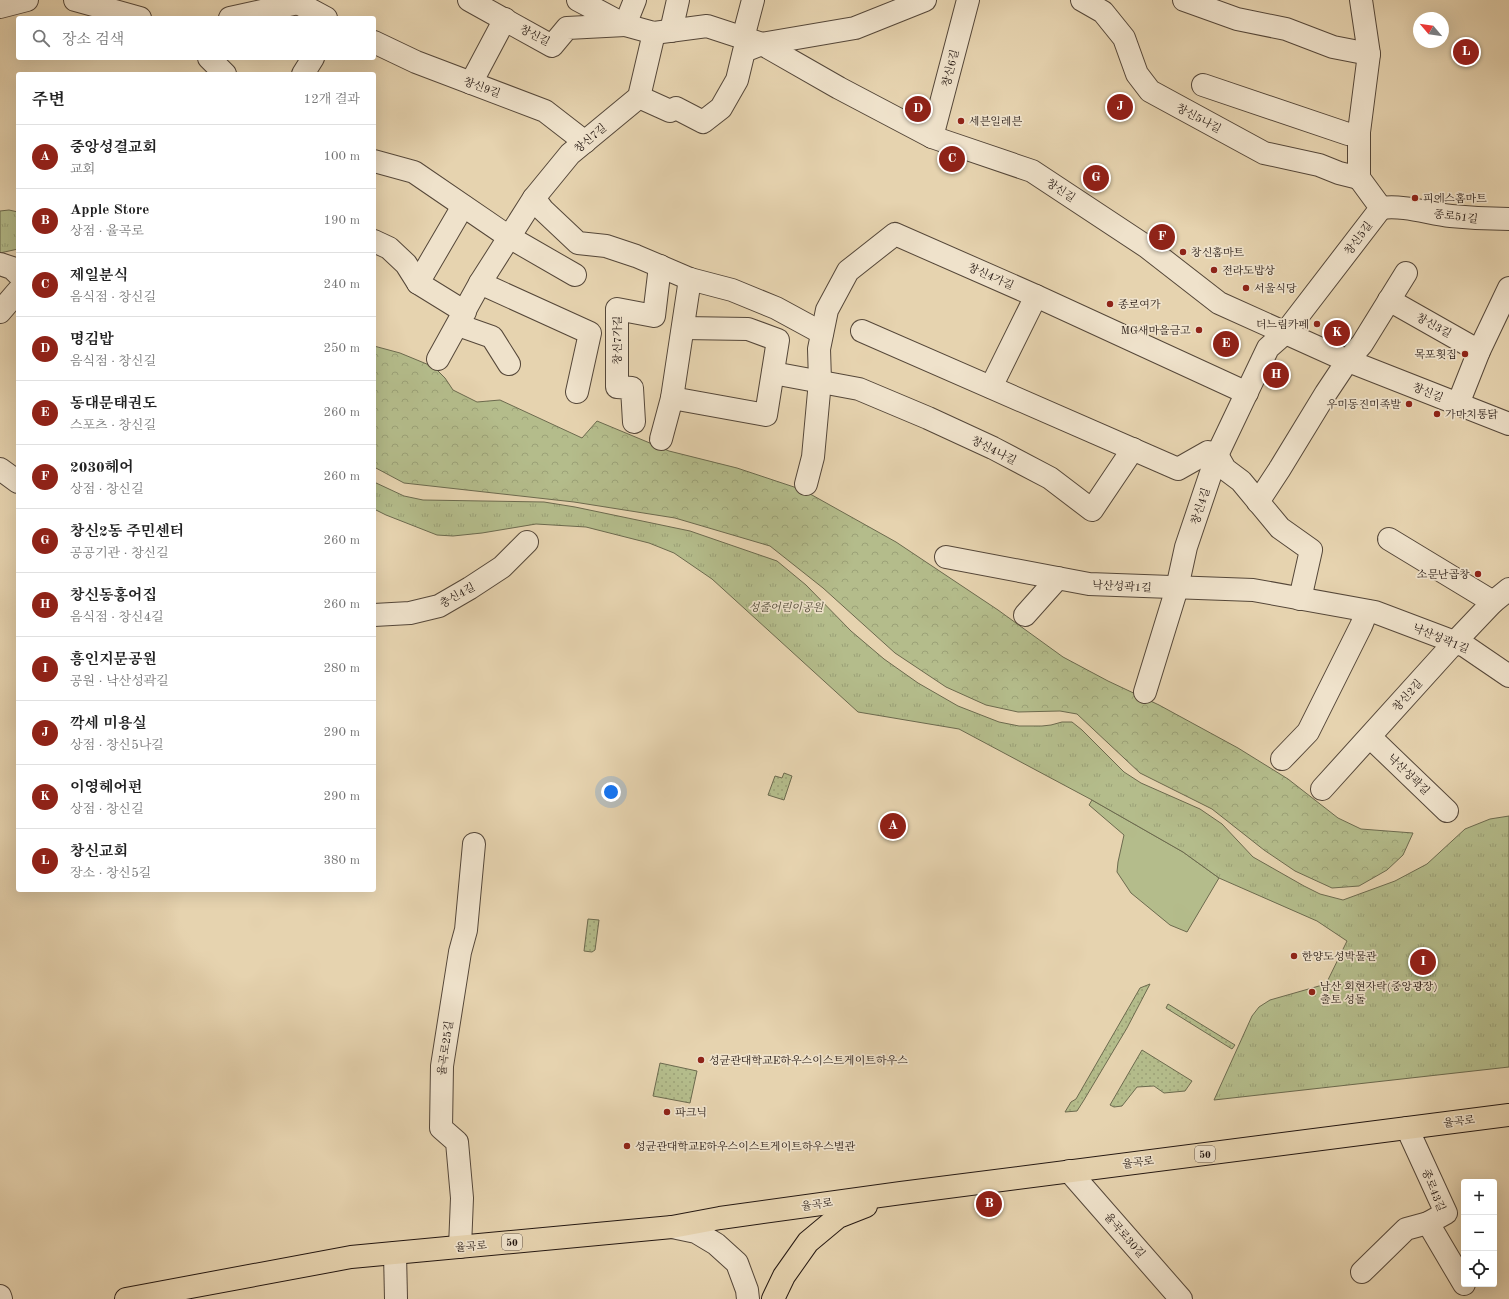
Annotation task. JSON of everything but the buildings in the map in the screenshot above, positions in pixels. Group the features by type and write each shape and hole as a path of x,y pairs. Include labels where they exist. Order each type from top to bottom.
{"main road":[{"name":"율곡로","path":"126,1299 351,1257 672,1227 720,1218 900,1193 1509,1115"},
{"path":"773,1299 784,1276 808,1242 838,1217 900,1193"}],"street":[{"path":"0,7 27,0"},
{"path":"75,0 133,16"},
{"name":"창신길","path":"469,0 552,46 567,28 625,25 662,32 707,26 752,41 932,137 1032,171 1147,247 1218,303 1348,360 1509,424"},
{"name":"창신길","path":"578,0 625,25"},
{"path":"625,25 636,0"},
{"path":"639,97 662,32 678,0"},
{"path":"752,41 753,0"},
{"name":"창신길","path":"639,97 670,111 676,108 702,122 721,108 737,80 744,52 752,41 855,28 924,0"},
{"name":"창신6길","path":"932,137 968,0"},
{"name":"창신5나길","path":"1082,0 1103,12 1124,38 1137,74 1150,92 1264,153 1319,165 1339,174 1359,178"},
{"path":"1184,0 1237,19 1286,29 1333,46 1369,54"},
{"path":"1361,0 1369,54 1359,132 1359,178 1380,208"},
{"path":"239,16 299,2 323,16"},
{"path":"471,83 505,19"},
{"name":"창신9길","path":"376,43 416,62 545,111 584,142"},
{"path":"211,60 223,72"},
{"path":"304,72 312,60"},
{"path":"1203,85 1348,134 1359,132"},
{"name":"창신7길","path":"438,359 480,283 534,198 570,154 639,97"},
{"path":"376,162 414,172 509,237 575,276"},
{"path":"534,198 543,210 578,243 606,246 636,256 690,279 732,290 776,308 822,333"},
{"path":"418,283 463,206"},
{"name":"종로51길","path":"1380,208 1394,206 1450,216 1483,219 1509,218"},
{"name":"창신5길","path":"1285,333 1380,208"},
{"name":"창신4가길","path":"806,484 813,457 820,381 819,349 827,310 848,271 895,234 1036,296 1247,393"},
{"path":"376,242 389,248 406,264 418,283 461,318 492,337 510,364"},
{"path":"0,263 8,263 16,267"},
{"path":"0,263 12,268 16,280"},
{"name":"창신7가길","path":"634,422 632,388 617,386 618,309 654,316 660,266"},
{"path":"1258,502 1326,393 1348,360 1362,344 1406,273"},
{"path":"662,439 672,398 690,279"},
{"path":"480,283 590,333 577,392"},
{"path":"1458,404 1479,351 1509,288"},
{"path":"0,312 16,289"},
{"path":"991,387 1036,296"},
{"name":"창신3길","path":"1389,300 1479,351"},
{"path":"672,398 766,415 773,373 778,340 748,329 683,328"},
{"path":"862,331 1178,469 1208,452 1217,455 1224,469 1241,481 1280,528 1311,550 1300,599"},
{"name":"창신4길","path":"1145,692 1177,588 1186,547 1217,455 1268,348 1285,333"},
{"path":"773,373 820,381"},
{"name":"창신4나길","path":"820,381 859,389 928,418 986,445 1050,478 1092,510 1133,449"},
{"path":"0,469 16,481"},
{"name":"창신2길","path":"1322,790 1455,642 1501,596 1389,539"},
{"name":"충신4길","path":"376,615 410,613 438,606 466,591 502,567 527,542"},
{"name":"낙산성곽1길","path":"946,557 1089,584 1253,590 1367,612 1375,612 1465,646 1509,676"},
{"path":"1025,615 1058,578"},
{"path":"1282,759 1308,732 1367,612"},
{"name":"낙산성곽길","path":"1370,737 1448,811"},
{"name":"율곡로25길","path":"460,1247 462,1198 457,1142 441,1128 441,1078 460,952 466,930 474,844"},
{"name":"종로43길","path":"1407,1128 1446,1213 1428,1223 1461,1279"},
{"name":"율곡로30길","path":"1069,1171 1181,1299"},
{"path":"1362,1272 1406,1229 1428,1223"},
{"path":"672,1227 696,1232 716,1244 737,1263 747,1290 748,1299"},
{"path":"395,1253 396,1299"},
{"name":"종로43길","path":"1466,1287 1473,1299"}],"green space":[{"path":"9,210 16,212 16,249 0,253 0,211"},
{"path":"376,347 400,353 434,367 445,378 453,390 477,402 500,400 582,438 597,421 669,451 737,468 803,490 896,542 998,610 1063,657 1108,681 1159,705 1238,748 1288,779 1338,818 1361,829 1413,833 1403,855 1387,870 1359,886 1332,888 1295,871 1264,850 1212,809 1140,773 1077,714 1060,711 1018,712 986,705 946,687 895,653 823,588 770,546 675,518 574,502 404,483 376,468"},
{"name":"성줄어린이공원","path":"376,483 404,496 423,500 544,502 575,507 690,531 777,561 806,585 851,631 884,659 918,683 958,706 999,722 1019,726 1042,726 1062,722 1072,722 1124,772 1141,783 1200,809 1222,824 1253,857 1320,894 1343,900 1395,881 1427,864 1465,829 1490,819 1509,816 1509,1067 1214,1100 1252,1016 1259,1007 1270,1000 1326,984 1347,941 1317,921 1219,878 1183,852 1092,800 959,729 858,712 712,579 674,553 649,543 586,527 536,524 453,536 437,535 376,510"},
{"path":"784,773 792,776 784,800 768,795 775,776 782,778"},
{"path":"1092,800 1183,852 1219,878 1187,932 1170,925 1131,893 1117,872 1124,835 1089,805"},
{"path":"588,919 599,920 595,950 592,952 584,951"},
{"path":"1150,984 1127,1028 1077,1111 1065,1112 1071,1102 1076,1099 1140,988"},
{"path":"1168,1004 1235,1045 1232,1049 1166,1008"},
{"path":"1142,1050 1192,1081 1185,1091 1164,1093 1154,1086 1137,1087 1122,1106 1114,1107 1110,1105"},
{"path":"660,1063 697,1071 690,1103 653,1096"}],"place":[{"name":"창신교회","path":"1466,52"},
{"name":"깍세 미용실","path":"1120,107"},
{"name":"명김밥","path":"918,109"},
{"name":"세븐일레븐","path":"961,121"},
{"name":"제일분식","path":"952,159"},
{"name":"창신2동 주민센터","path":"1096,178"},
{"name":"피에스홈마트","path":"1415,198"},
{"name":"2030헤어","path":"1162,237"},
{"name":"창신홈마트","path":"1183,252"},
{"name":"전라도밥상","path":"1214,270"},
{"name":"서울식당","path":"1246,288"},
{"name":"종로여가","path":"1110,304"},
{"name":"더느림카페","path":"1317,324"},
{"name":"MG새마을금고","path":"1199,330"},
{"name":"이영헤어펀","path":"1337,333"},
{"name":"동대문태권도","path":"1226,344"},
{"name":"목포횟집","path":"1465,354"},
{"name":"창신동홍어집","path":"1276,375"},
{"name":"우미동진미족발","path":"1409,404"},
{"name":"가마치통닭","path":"1437,414"},
{"name":"소문난곱창","path":"1478,574"},
{"name":"중앙성결교회","path":"893,826"},
{"name":"한양도성박물관","path":"1294,956"},
{"name":"흥인지문공원","path":"1423,962"},
{"name":"남산 회현자락(중앙광장) 출토 성돌","path":"1312,992"},
{"name":"성균관대학교E하우스이스트게이트하우스","path":"701,1060"},
{"name":"파크닉","path":"667,1112"},
{"name":"성균관대학교E하우스이스트게이트하우스별관","path":"627,1146"},
{"name":"Apple Store","path":"989,1204"}]}
